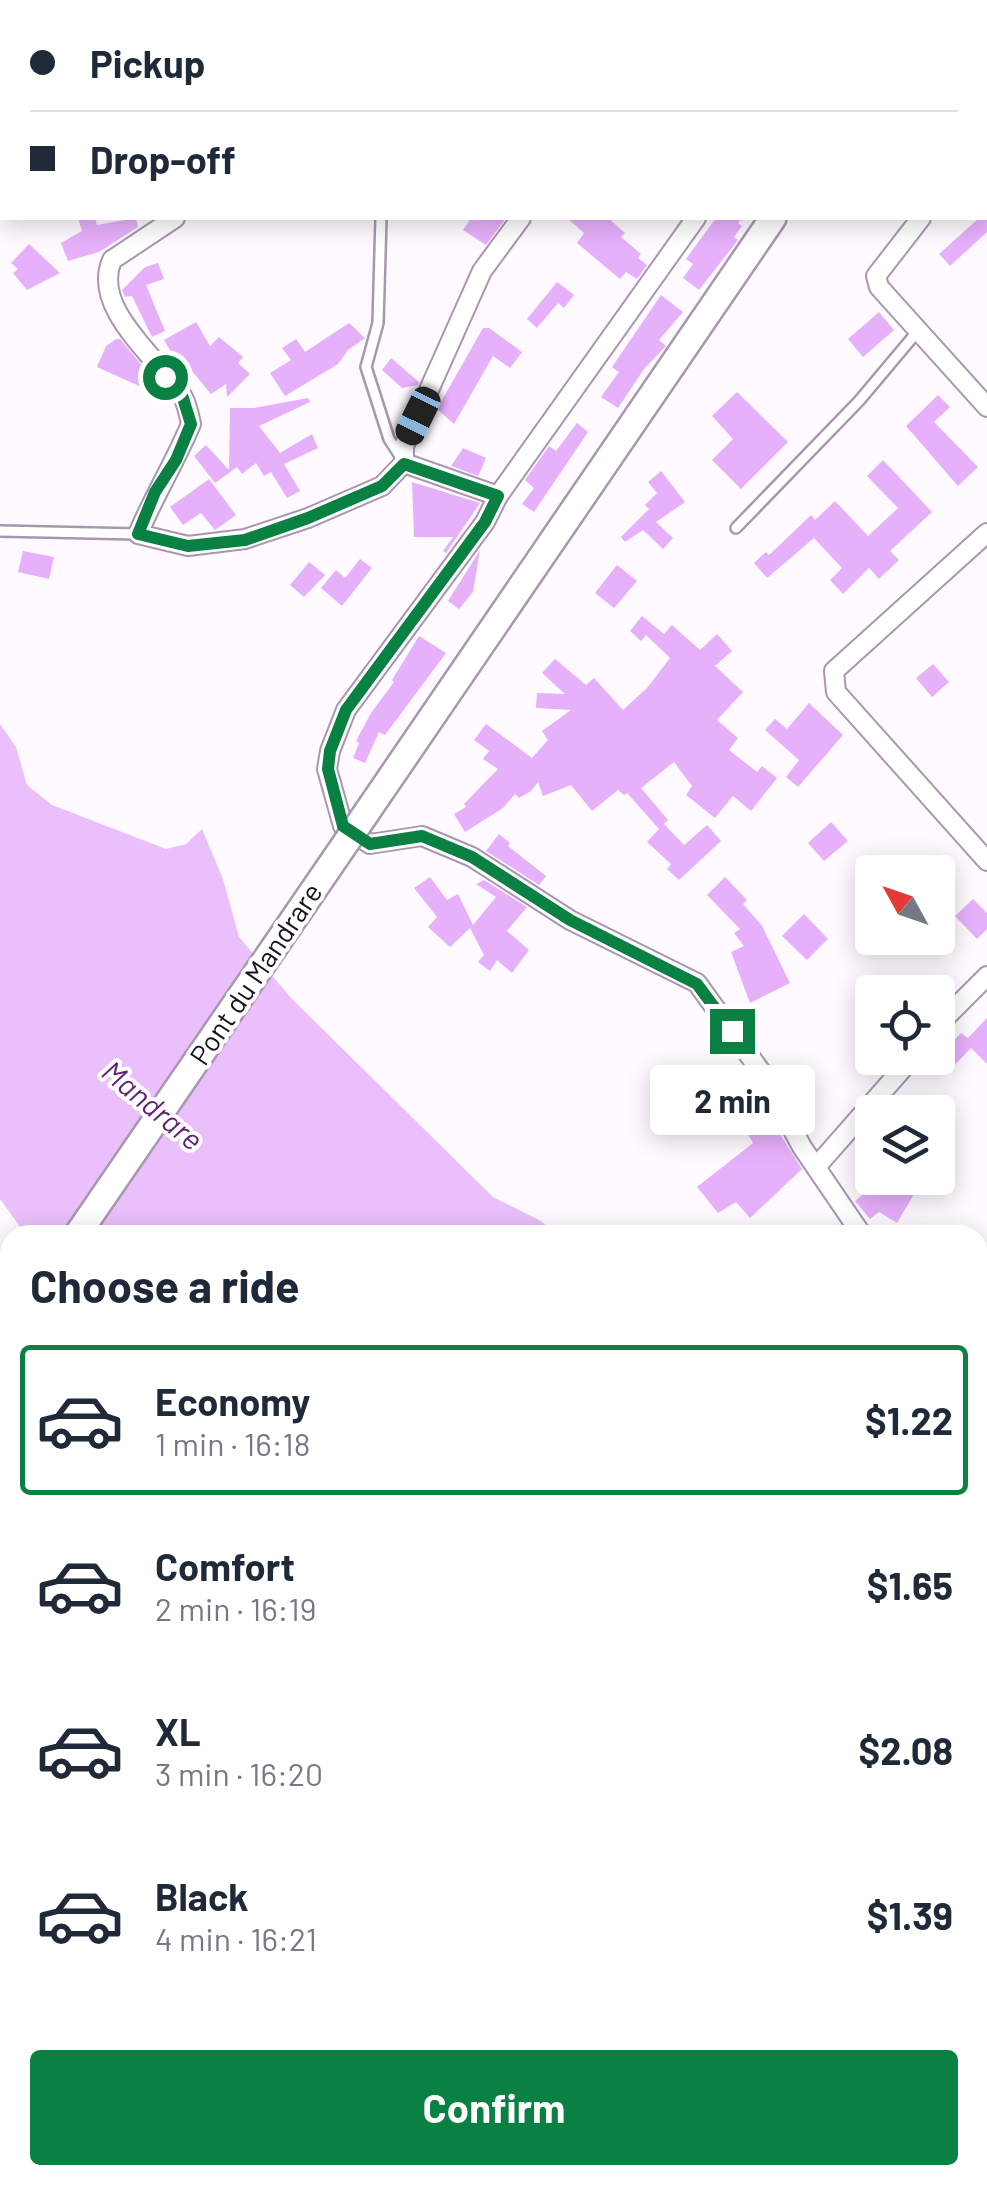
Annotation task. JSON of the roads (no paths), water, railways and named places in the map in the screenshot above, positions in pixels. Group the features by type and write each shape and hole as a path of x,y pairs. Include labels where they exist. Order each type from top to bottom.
{"main road":[{"name":"Pont du Mandrare","path":"84,1225 773,220"}],"street":[{"path":"172,220 112,260 107,271 108,296 182,395 191,424 138,534 188,546 245,540 382,486 404,464 404,446 482,271 520,220"},
{"path":"695,220 498,496 485,522 346,710 328,769 343,826 370,844 422,836 472,857 570,920 697,984 762,1073 816,1167 855,1225"},
{"path":"918,220 876,276 879,287 987,406"},
{"path":"404,464 498,496"},
{"path":"987,533 834,672 836,692 987,861"},
{"path":"955,1008 987,976"},
{"path":"816,1167 897,1075"}],"lane":[{"path":"381,220 378,323 366,367 389,439 404,464"},
{"path":"736,528 824,439 918,330"},
{"path":"0,531 138,534"}],"water":[{"name":"Mandrare","path":"0,724 16,747 27,785 52,805 166,849 186,844 202,829 223,879 239,937 291,998 493,1197 546,1225 19,1225 0,1199"}]}
